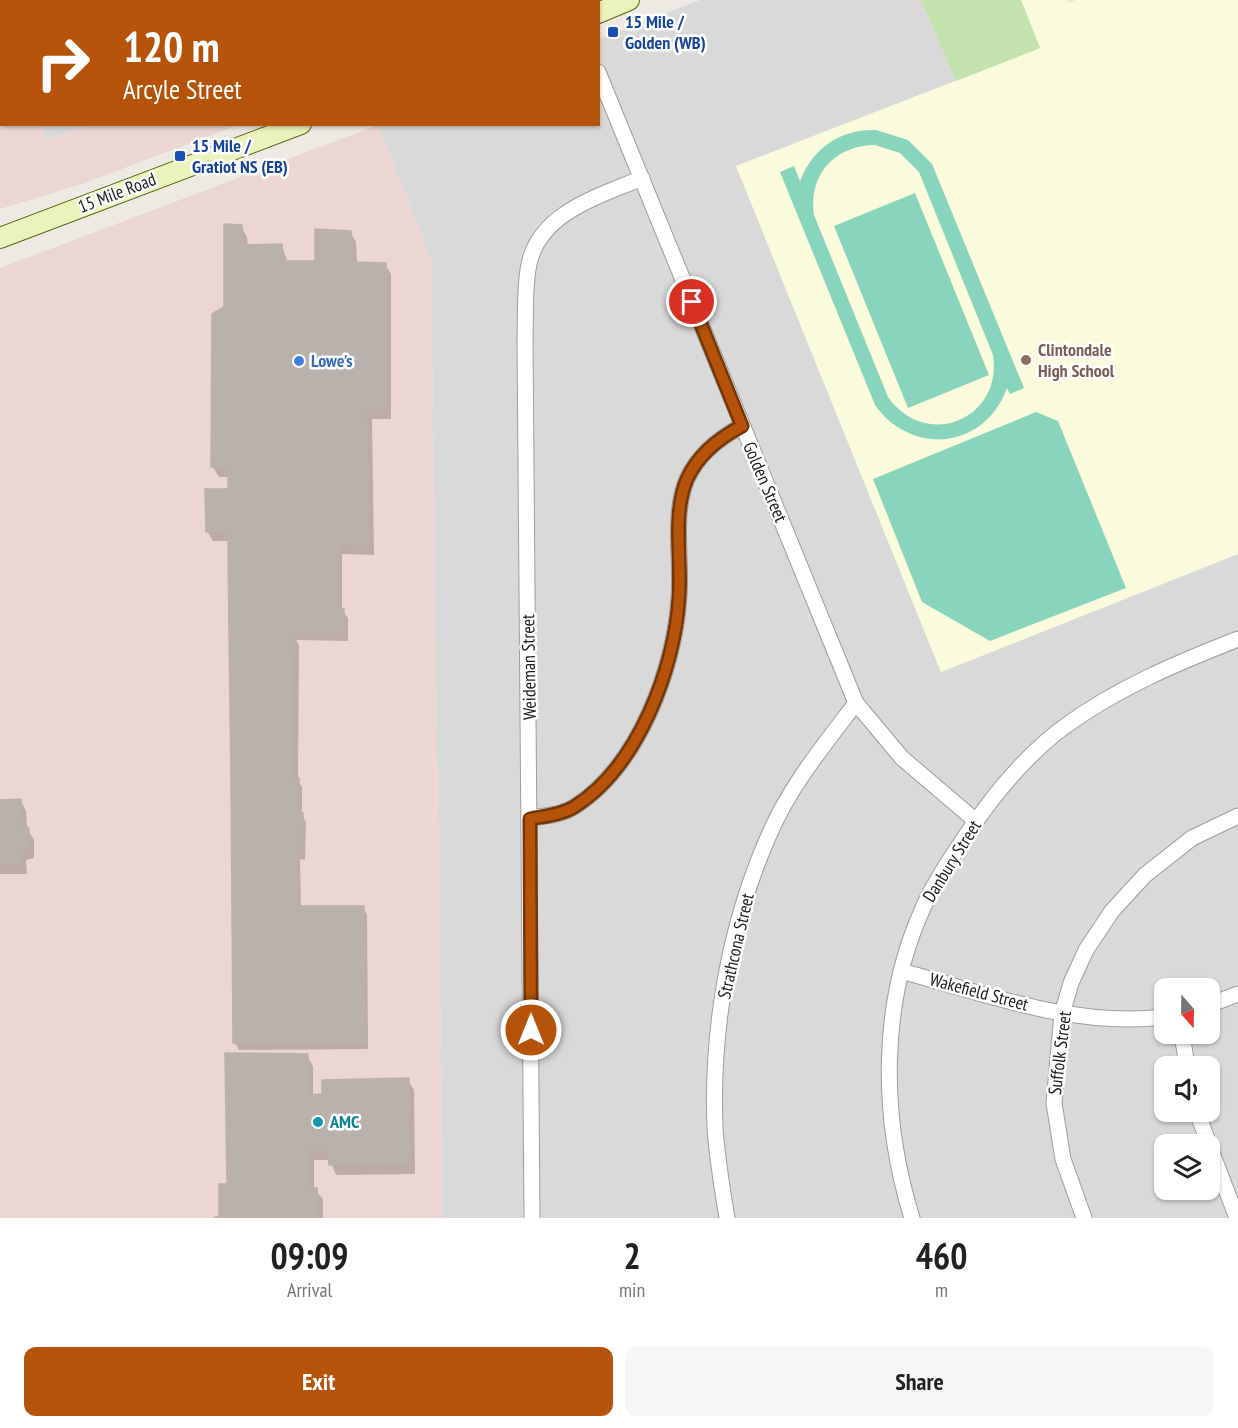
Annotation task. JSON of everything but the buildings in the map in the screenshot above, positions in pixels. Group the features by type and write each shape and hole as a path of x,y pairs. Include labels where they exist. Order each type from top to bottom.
{"main road":[{"path":"600,12 629,0"},
{"name":"15 Mile Road","path":"0,238 297,126"}],"street":[{"name":"Golden Street","path":"600,77 856,703 902,758 976,820"},
{"name":"Weideman Street","path":"532,1218 525,338 530,261 553,224 571,209 642,178"},
{"path":"530,819 555,815 573,808 590,795 611,774 648,713 668,664 675,633 680,594 681,501 687,480 705,453 717,441 742,426"},
{"name":"Danbury Street","path":"912,1218 893,1140 889,1059 901,971 923,908 943,870 976,820 1013,775 1063,728 1128,687 1238,639"},
{"name":"Strathcona Street","path":"727,1218 716,1130 716,1062 729,963 738,925 749,888 774,824 811,762 856,703"},
{"name":"Suffolk Street","path":"1084,1218 1063,1159 1054,1103 1062,1014 1086,950 1112,911 1145,875 1192,838 1238,816"},
{"name":"Wakefield Street","path":"901,971 1062,1014 1116,1019 1154,1017"},
{"path":"1220,1001 1238,994"},
{"path":"1220,1173 1238,1218"}],"shaded area":[{"path":"700,0 921,0 956,81 736,166 941,672 1238,554 1238,1218 443,1218 431,260 378,126 600,126 600,39"},
{"name":"Clintondale High School","path":"1021,0 1067,0 1068,3 1077,0 1238,0 1238,554 941,672 736,166 1040,48"},
{"path":"0,126 43,126 44,141 87,126 235,126 82,184 0,209"},
{"path":"43,126 87,126 44,141"},
{"path":"378,126 431,260 443,1218 0,1218 0,268"}],"green space":[{"path":"921,0 1021,0 1040,48 956,81"},
{"path":"876,130 908,140 932,164 1024,388 1010,394 1007,388 997,408 982,424 965,434 947,439 927,439 908,433 890,422 875,405 780,172 794,166 800,181 812,159 820,150 840,137","holes":["875,145 900,153 919,172 993,355 993,377 986,396 974,411 958,420 941,424 922,422 904,413 888,397 814,215 815,187 827,165 837,157 848,150"]},
{"path":"915,193 989,375 908,408 834,226"},
{"path":"1036,412 1058,421 1126,588 990,641 922,602 873,479"}],"place":[{"name":"15 Mile / Golden (WB)","path":"613,32"},
{"name":"15 Mile / Gratiot NS (EB)","path":"180,156"},
{"name":"Clintondale High School","path":"1026,360"},
{"name":"Lowe's","path":"299,361"},
{"name":"AMC","path":"318,1122"}],"route":[{"path":"531,1030 530,819 555,815 573,808 590,795 611,774 648,713 668,664 674,642 680,594 681,501 687,480 698,460 717,441 742,426 692,302"}]}
